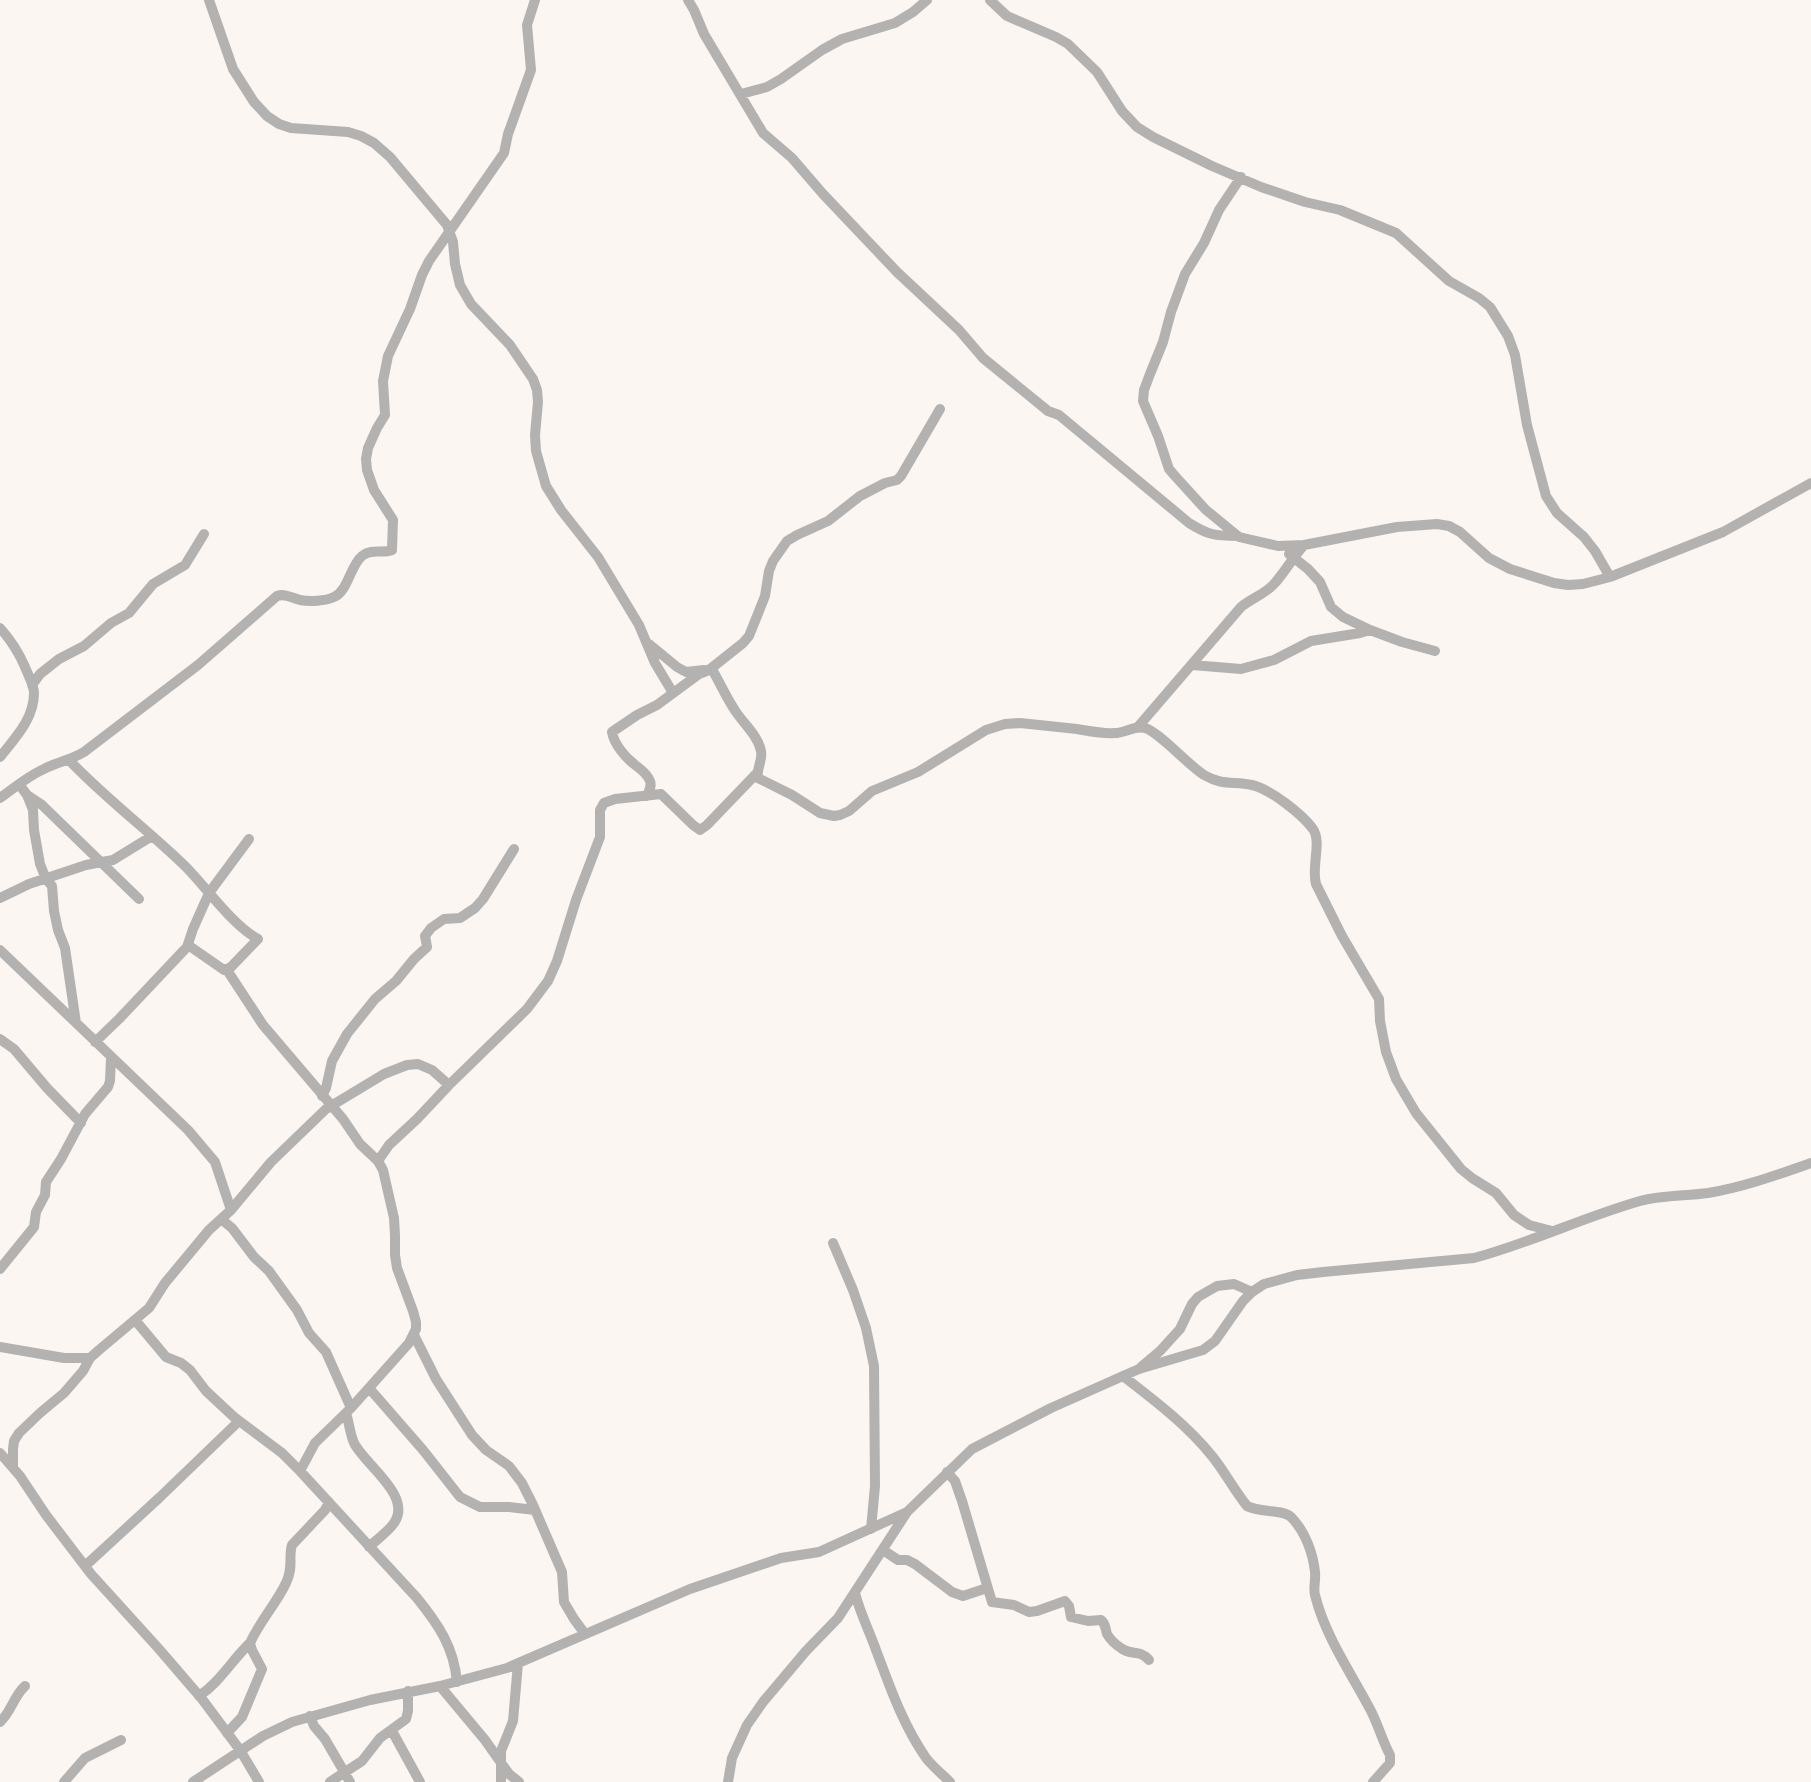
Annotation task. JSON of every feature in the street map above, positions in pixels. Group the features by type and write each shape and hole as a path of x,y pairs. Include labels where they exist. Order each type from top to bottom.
{"street":[{"path":"209,0 233,69 254,102 267,116 279,124 291,128 348,132 374,143 390,157 450,230 460,285 471,304 510,345 533,379 537,390 538,402 535,435 536,451 546,486 561,510 598,557 639,625 655,663 674,693"},
{"path":"0,798 41,770 70,760 84,752 198,665 277,596 284,595 304,600 332,598 343,591 349,575 363,556 375,550 392,550 393,520 374,490 367,470 366,459 368,448 385,415 383,381 388,356 410,309 429,261 504,153 508,134 531,70 528,25 535,0"},
{"path":"688,0 704,34 763,133 792,158 823,194 897,272 959,330 983,358 1048,411 1059,415 1189,523 1204,532 1220,536 1239,536 1278,546 1304,545 1406,526 1437,524 1450,526 1460,532 1489,558 1510,569 1554,583 1568,585 1583,584 1610,577 1738,525 1811,484"},
{"path":"741,94 767,87 782,79 822,50 842,39 895,23 914,12 927,0"},
{"path":"990,0 1007,16 1056,37 1078,53 1097,72 1122,111 1137,127 1153,137 1261,187 1305,202 1340,210 1396,233 1449,281 1479,298 1490,307 1508,336 1515,355 1527,425 1546,496 1557,513 1584,537 1596,551 1610,577"},
{"path":"1239,536 1206,510 1169,469 1158,436 1143,401 1144,390 1163,342 1169,317 1185,274 1204,243 1219,210 1241,177"},
{"path":"647,796 651,784 650,780 643,771 633,764 613,740 612,732 674,693 743,643 749,636 765,596 769,571 781,547 797,534 828,521 860,496 885,483 897,480 940,409"},
{"path":"32,685 40,674 59,660 84,646 111,623 129,614 153,584 185,565 204,534"},
{"path":"1137,728 1241,607 1274,585 1304,545"},
{"path":"1278,546 1308,569 1320,582 1331,607 1344,617 1370,630 1402,642 1435,651"},
{"path":"0,628 24,664 34,692 31,710 24,726 0,757"},
{"path":"1192,666 1241,669 1274,660 1311,641 1370,630"},
{"path":"378,1161 389,1145 522,1014 548,982 600,837 601,806 615,799 663,795 700,830 757,774 762,759 760,747 750,730 736,713 712,671 686,672 677,667 647,642"},
{"path":"757,774 758,778 792,795 820,813 834,816 849,810 881,786 918,772 986,730 1005,724 1020,723 1115,733 1145,728 1189,765 1206,776 1222,783 1251,784 1261,788 1296,812 1313,829 1316,839 1314,868 1316,884 1342,936 1379,999 1380,1021 1386,1052 1396,1079 1416,1113 1461,1168 1472,1178 1496,1193 1514,1215 1528,1225 1552,1231"},
{"path":"70,760 88,780 186,866 251,936 258,939 227,970"},
{"path":"19,784 27,795 32,810 40,864 46,879 52,886 54,911 65,948 76,1023"},
{"path":"27,795 42,805 139,899"},
{"path":"0,898 29,884 86,865 114,860 152,836"},
{"path":"95,1042 127,1011 188,945 209,892 249,839"},
{"path":"322,1096 326,1088 332,1061 347,1034 376,999 427,948 425,936 432,928 444,919 460,918 466,915 483,899 514,849"},
{"path":"188,945 220,968 227,970 263,1025 343,1119 360,1144 378,1161 394,1218 397,1268 414,1311 416,1322 414,1335 349,1411 315,1443 300,1471"},
{"path":"0,950 188,1130 209,1153 218,1168 232,1210"},
{"path":"0,1039 14,1049 47,1088 81,1122"},
{"path":"0,1269 34,1227 36,1212 45,1196 46,1182 61,1159 85,1114 108,1087 111,1057"},
{"path":"13,1467 14,1441 19,1432 64,1393 83,1371 90,1358 149,1308 176,1269 209,1230 232,1210 271,1162 330,1106 384,1074 407,1065 418,1064 432,1070 449,1085"},
{"path":"728,1782 732,1758 747,1725 763,1702 784,1676 838,1618 907,1512 972,1449 1051,1408 1123,1376 1203,1350 1215,1341 1243,1301 1264,1284 1297,1275 1474,1258 1496,1252 1642,1200 1736,1188 1811,1163"},
{"path":"221,1219 232,1228 254,1257 269,1271 297,1310 309,1332 326,1352 349,1411 354,1443 393,1491 399,1504 398,1515 394,1523 369,1547"},
{"path":"833,1243 853,1290 866,1328 874,1366 875,1486 871,1529"},
{"path":"1139,1370 1180,1329 1192,1304 1198,1297 1217,1286 1234,1284 1252,1292"},
{"path":"135,1320 166,1357 181,1363 190,1370 206,1391 239,1421 282,1453 417,1598 431,1615 454,1657 457,1682"},
{"path":"414,1335 436,1379 472,1435 486,1450 510,1466 522,1483 562,1572 564,1602 585,1634"},
{"path":"0,1347 64,1358 90,1358"},
{"path":"1123,1376 1181,1423 1225,1472 1247,1506 1253,1510 1290,1515 1298,1526 1311,1551 1315,1573 1314,1593 1322,1617 1371,1712 1390,1755 1390,1763 1373,1782"},
{"path":"370,1388 460,1497 480,1507 510,1507 535,1510"},
{"path":"85,1566 239,1421"},
{"path":"0,1453 13,1467 46,1515 85,1566 199,1696 240,1750 259,1782"},
{"path":"947,1472 955,1482 974,1535 992,1602 1014,1605 1029,1612 1065,1601 1071,1617 1088,1621 1101,1620 1105,1624 1108,1635 1121,1649 1128,1652 1142,1653 1149,1660"},
{"path":"199,1696 214,1685 250,1643 265,1615 286,1583 292,1566 290,1549 292,1545 325,1510 329,1502"},
{"path":"193,1782 263,1736 292,1722 408,1692 457,1682 518,1664 690,1589 781,1558 819,1552 907,1512"},
{"path":"881,1524 889,1529 892,1537"},
{"path":"883,1550 898,1560 907,1560 915,1564 952,1592 963,1596 987,1588"},
{"path":"855,1592 860,1611 890,1687 909,1728 926,1757 950,1782"},
{"path":"227,1733 242,1718 262,1669 250,1643"},
{"path":"501,1782 502,1748 514,1721 518,1664"},
{"path":"0,1722 8,1715 15,1696 25,1686"},
{"path":"440,1686 461,1709 509,1774 519,1782"},
{"path":"330,1782 362,1761 376,1743 406,1720 408,1692"},
{"path":"310,1716 314,1726 333,1752 350,1782"},
{"path":"392,1731 417,1781"},
{"path":"64,1782 85,1758 121,1740"}]}
